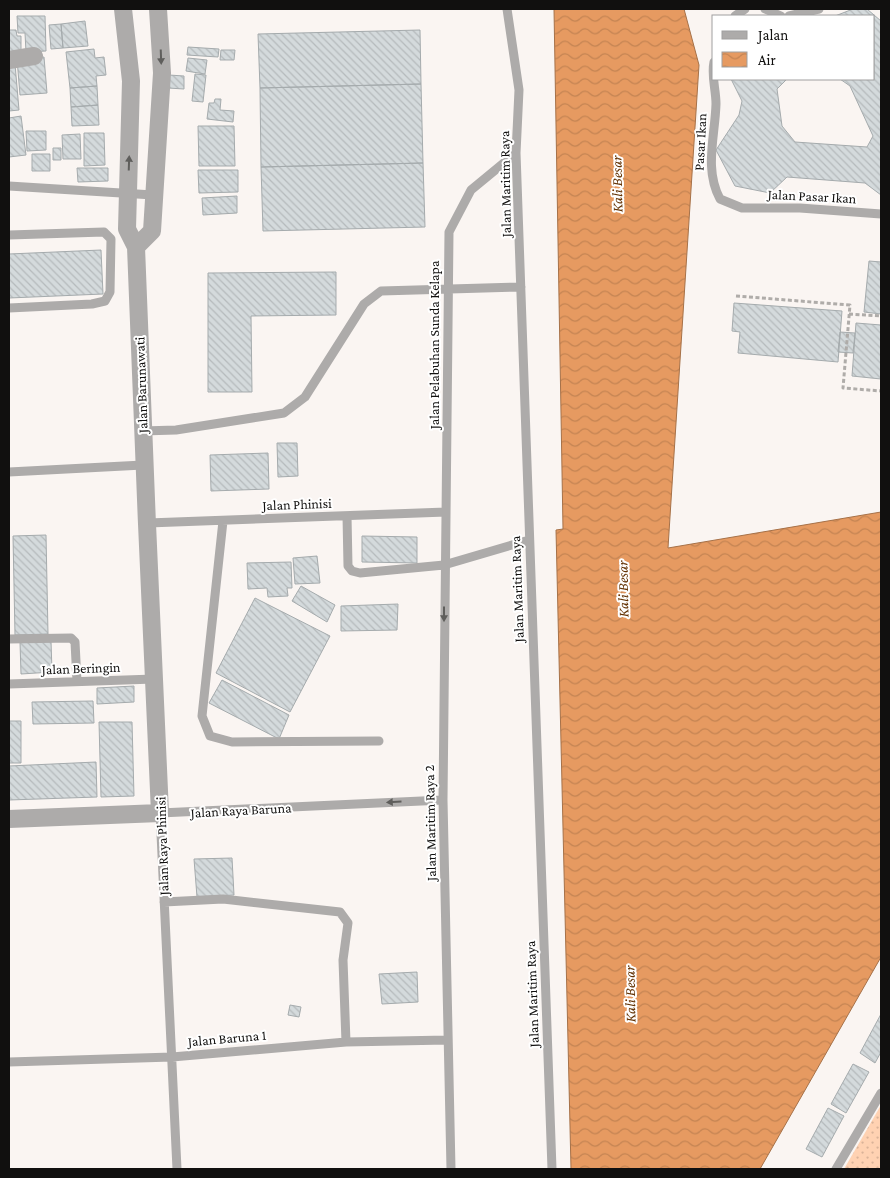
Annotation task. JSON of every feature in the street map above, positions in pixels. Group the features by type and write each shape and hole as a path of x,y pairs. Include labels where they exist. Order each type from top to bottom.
{"street":[{"name":"Jalan Barunawati","path":"123,9 131,81 127,229 136,247 143,465 148,523"},
{"path":"136,247 152,231 162,72 158,9"},
{"path":"9,60 34,56"},
{"name":"Jalan Raya Phinisi","path":"148,523 160,813"},
{"name":"Jalan Raya Baruna","path":"9,819 160,813"}],"lane":[{"name":"Jalan Maritim Raya","path":"507,9 519,90 516,153 552,1169"},
{"path":"765,9 779,15"},
{"path":"793,15 819,9"},
{"name":"Pasar Ikan","path":"713,80 716,102 711,160 712,185 720,199 742,208"},
{"name":"Jalan Pelabuhan Sunda Kelapa","path":"444,565 449,232 471,190 516,153"},
{"path":"9,186 153,195"},
{"name":"Jalan Pasar Ikan","path":"742,208 800,208 881,214"},
{"path":"9,235 104,232 111,239 110,292 105,301 92,304 9,308"},
{"path":"142,431 176,430 284,413 305,396 364,304 381,291 521,287"},
{"path":"9,472 143,465"},
{"name":"Jalan Phinisi","path":"148,523 446,512"},
{"path":"347,516 348,566 352,571 360,574 444,565 529,540"},
{"path":"222,520 202,716 210,736 232,742 379,741"},
{"name":"Jalan Maritim Raya 2","path":"444,565 442,800 451,1169"},
{"path":"9,640 71,638 75,642 77,681"},
{"name":"Jalan Beringin","path":"9,684 154,680"},
{"name":"Jalan Raya Baruna","path":"160,813 442,800"},
{"name":"Jalan Raya Phinisi","path":"160,813 177,1169"},
{"path":"164,902 223,898 340,912 348,923 343,960 346,1042"},
{"name":"Jalan Baruna 1","path":"9,1062 172,1057 346,1042 447,1040"},
{"path":"836,1169 881,1093"}],"path":[{"path":"736,296 850,305 843,388 881,391"},
{"path":"849,314 881,316"}],"shaded area":[{"path":"881,1105 881,1169 844,1169"}],"water":[{"name":"Kali Besar","path":"554,9 684,9 699,65 668,548 881,512 881,957 760,1169 571,1169 556,530 563,529"}],"building":[{"path":"853,9 867,9 874,15 838,15"},
{"path":"17,16 45,16 46,51 26,52 25,33 18,33"},
{"path":"875,16 881,21 881,195 865,183 787,177 770,193 735,186 716,150 739,115 742,101 732,80 786,80 777,89 782,126 795,142 867,147 873,136 850,86 841,80 875,80"},
{"path":"85,21 88,46 63,48 61,24"},
{"path":"61,24 63,48 51,49 49,25"},
{"path":"9,30 16,30 17,36 21,36 21,53 9,54"},
{"path":"420,30 421,84 260,88 258,34"},
{"path":"188,47 219,49 218,57 187,55"},
{"path":"94,49 95,58 104,57 106,75 96,76 97,86 70,88 66,52"},
{"path":"221,50 235,50 234,60 220,60"},
{"path":"44,57 47,93 20,95 17,59"},
{"path":"188,58 207,60 205,74 186,71"},
{"path":"9,64 15,64 19,110 9,111"},
{"path":"195,74 206,75 203,102 192,101"},
{"path":"169,75 184,76 184,89 168,88"},
{"path":"421,84 423,163 261,167 260,88"},
{"path":"97,86 98,105 71,107 70,88"},
{"path":"215,99 221,99 220,110 234,111 233,122 207,119 209,103 214,103"},
{"path":"98,105 99,125 72,126 71,107"},
{"path":"21,116 26,155 9,157 9,118"},
{"path":"198,126 234,126 235,166 199,166"},
{"path":"26,131 46,131 46,150 27,151"},
{"path":"84,133 104,133 105,165 84,166"},
{"path":"80,134 81,159 63,159 62,135"},
{"path":"53,148 61,148 61,160 53,160"},
{"path":"32,154 50,154 50,171 32,171"},
{"path":"423,163 425,227 263,231 261,167"},
{"path":"77,168 108,168 108,181 78,182"},
{"path":"198,170 238,170 238,192 199,193"},
{"path":"237,196 237,213 203,215 202,198"},
{"path":"101,250 103,294 9,298 9,254"},
{"path":"869,261 881,262 881,314 864,312"},
{"path":"336,272 336,315 251,316 252,392 208,392 208,273"},
{"path":"734,303 842,311 838,362 738,353 740,332 732,331"},
{"path":"856,323 881,325 881,379 852,376"},
{"path":"840,332 855,333 853,353 838,352"},
{"path":"277,443 297,443 298,476 278,477"},
{"path":"268,453 269,489 211,491 210,455"},
{"path":"46,535 48,634 15,635 13,536"},
{"path":"362,536 417,537 417,563 362,562"},
{"path":"317,556 320,583 295,584 293,558"},
{"path":"291,562 292,588 287,588 288,596 268,597 267,588 248,589 247,563"},
{"path":"301,586 335,605 327,622 292,601"},
{"path":"255,598 330,636 290,712 216,673"},
{"path":"398,604 397,630 341,631 341,606"},
{"path":"51,641 52,672 21,674 20,642"},
{"path":"222,680 289,715 279,739 209,703"},
{"path":"134,686 134,702 97,704 97,688"},
{"path":"93,701 94,723 33,724 32,702"},
{"path":"9,721 21,721 21,763 9,763"},
{"path":"99,722 132,722 134,796 101,797"},
{"path":"96,762 97,797 9,800 9,766"},
{"path":"232,858 234,895 197,897 194,859"},
{"path":"417,972 418,1002 382,1004 379,974"},
{"path":"290,1005 301,1007 299,1017 288,1015"},
{"path":"881,1014 881,1052 875,1063 860,1053"},
{"path":"853,1064 869,1072 846,1113 831,1104"},
{"path":"828,1108 844,1116 822,1157 806,1149"}]}
